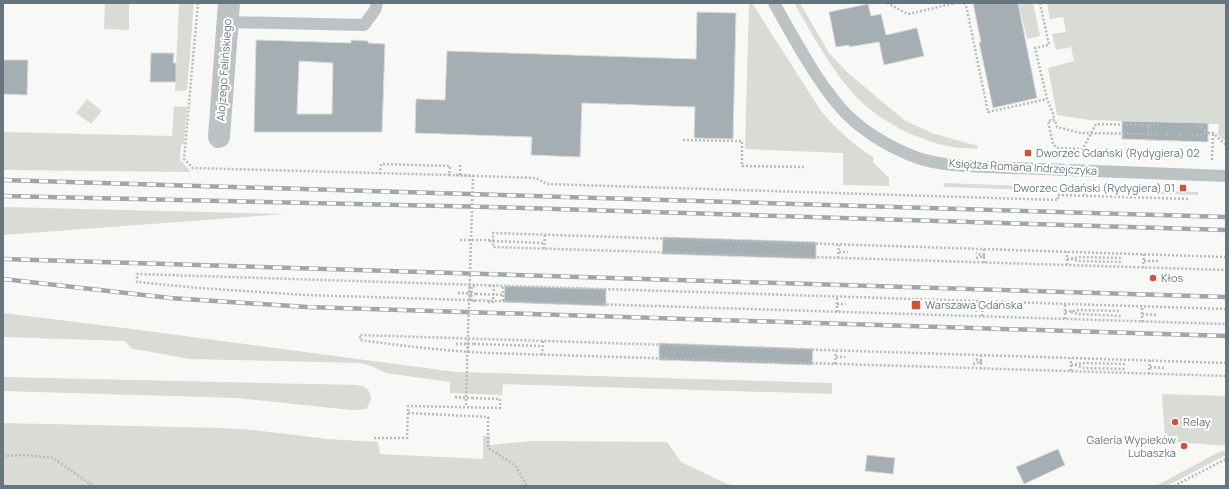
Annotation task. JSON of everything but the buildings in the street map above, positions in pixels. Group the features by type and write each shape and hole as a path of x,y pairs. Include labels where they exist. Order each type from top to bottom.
{"street":[{"name":"Alojzego Felińskiego","path":"220,137 228,13"}],"lane":[{"path":"228,13 364,25 375,10 377,3"},
{"name":"Księdza Romana Indrzejczyka","path":"774,3 821,82 840,107 861,127 888,145 918,158 954,165 987,167 1226,176"}],"path":[{"path":"198,3 184,159 193,168 536,178 547,184 1058,200 1058,195 1190,199"},
{"path":"887,3 908,14 956,3"},
{"path":"964,3 966,5 988,112 1047,99"},
{"path":"1040,3 1049,45 1035,48 1047,99 1054,116 1052,120 1048,121 1053,144 1057,148 1083,149"},
{"path":"1052,120 1055,120 1057,127 1076,132 1158,134"},
{"path":"1079,156 1096,124 1158,125"},
{"path":"1148,140 1149,125"},
{"path":"1197,126 1200,126 1208,133"},
{"path":"1212,161 1213,133"},
{"path":"1192,135 1213,133 1226,145"},
{"path":"683,140 742,141 742,166 805,167"},
{"path":"380,174 381,164 450,166 449,175 473,176 466,398"},
{"path":"460,164 460,175"},
{"path":"1084,185 1084,195"},
{"path":"1226,257 493,233 493,247 1226,270"},
{"path":"544,249 545,235"},
{"path":"493,240 460,240 544,243"},
{"path":"838,258 839,245"},
{"path":"984,249 984,263"},
{"path":"839,252 848,252"},
{"path":"1067,252 1069,259 1067,266"},
{"path":"976,253 984,256"},
{"path":"1143,268 1144,254"},
{"path":"976,258 984,256"},
{"path":"1069,259 1080,257 1123,258"},
{"path":"1069,259 1079,261 1123,262"},
{"path":"1144,261 1158,261"},
{"path":"1226,309 137,274 137,282 206,289 306,295 1226,324"},
{"path":"470,285 470,300"},
{"path":"472,286 494,286 493,302 471,301 470,293 472,286"},
{"path":"503,286 503,301"},
{"path":"458,293 502,294"},
{"path":"476,294 493,294"},
{"path":"837,297 837,312"},
{"path":"982,316 983,301"},
{"path":"837,304 846,304"},
{"path":"1065,304 1067,312 1065,319"},
{"path":"975,306 982,309"},
{"path":"1142,306 1142,322"},
{"path":"975,311 982,309"},
{"path":"1067,312 1079,310 1121,311"},
{"path":"1067,312 1121,316"},
{"path":"1142,314 1156,315"},
{"path":"1226,363 360,335 360,340 401,346 468,352 1226,376"},
{"path":"468,339 468,352"},
{"path":"542,355 543,341"},
{"path":"456,344 542,346"},
{"path":"835,364 836,351"},
{"path":"981,355 981,369"},
{"path":"836,357 845,357"},
{"path":"974,358 981,362"},
{"path":"1071,358 1073,365 1071,371"},
{"path":"1149,374 1150,360"},
{"path":"973,364 981,362"},
{"path":"1073,365 1084,363 1126,364"},
{"path":"1073,365 1084,368 1125,369"},
{"path":"1150,367 1164,368"},
{"path":"374,438 407,438 408,406 500,408 500,399 454,397 466,398 468,407"},
{"path":"408,414 488,417 488,448 515,465 527,486"},
{"path":"3,456 25,455 53,458 93,486"},
{"path":"1174,486 1226,459"}],"shaded area":[{"path":"105,3 129,3 129,30 104,29"},
{"path":"179,3 194,3 187,90 175,91"},
{"path":"749,3 752,3 821,111 859,148 874,158 873,162 889,178 889,186 843,185 843,153 745,149"},
{"path":"794,3 800,3 829,53 848,73 904,120 932,133 978,146 977,149 947,146 920,138 894,126 870,109 850,90 834,70"},
{"path":"1033,3 1040,36 1027,39 1019,5"},
{"path":"1047,3 1226,3 1226,142 1218,135 1219,124 1090,120 1057,115 1048,68 1074,61 1071,47 1056,50 1052,34 1066,32 1063,17 1050,19"},
{"path":"87,99 102,111 91,124 76,113"},
{"path":"174,106 187,107 184,143 181,145 180,160 191,172 3,170 3,115 4,132 172,136"},
{"path":"945,183 1076,188 1076,191 943,187"},
{"path":"1092,189 1198,192 1198,195 1092,191"},
{"path":"3,207 286,214 3,235"},
{"path":"3,313 456,372 832,383 832,394 503,384 502,395 450,393 450,382 386,373 371,366 359,363 190,359 132,349 125,341 3,337"},
{"path":"3,377 357,385 366,388 371,397 369,405 366,409 351,410 237,398 3,391"},
{"path":"1162,394 1226,396 1226,446 1165,441"},
{"path":"3,423 253,430 327,439 378,442 380,454 483,459 483,436 490,436 490,445 532,441 667,442 681,462 734,486 3,486"},
{"path":"1226,450 1226,455 1167,486 1156,486 1217,453"}],"railway":[{"path":"3,180 1226,217"},
{"path":"3,196 490,207 1226,230"},
{"path":"3,259 1226,297"},
{"path":"3,279 170,298 307,307 1226,336"}],"place":[{"name":"Dworzec Gdański (Rydygiera) 02","path":"1028,153"},
{"name":"Dworzec Gdański (Rydygiera) 01","path":"1183,188"},
{"name":"Kłos","path":"1153,278"},
{"name":"Warszawa Gdańska","path":"916,305"},
{"name":"Relay","path":"1175,422"},
{"name":"Galeria Wypieków Lubaszka","path":"1184,446"}]}
